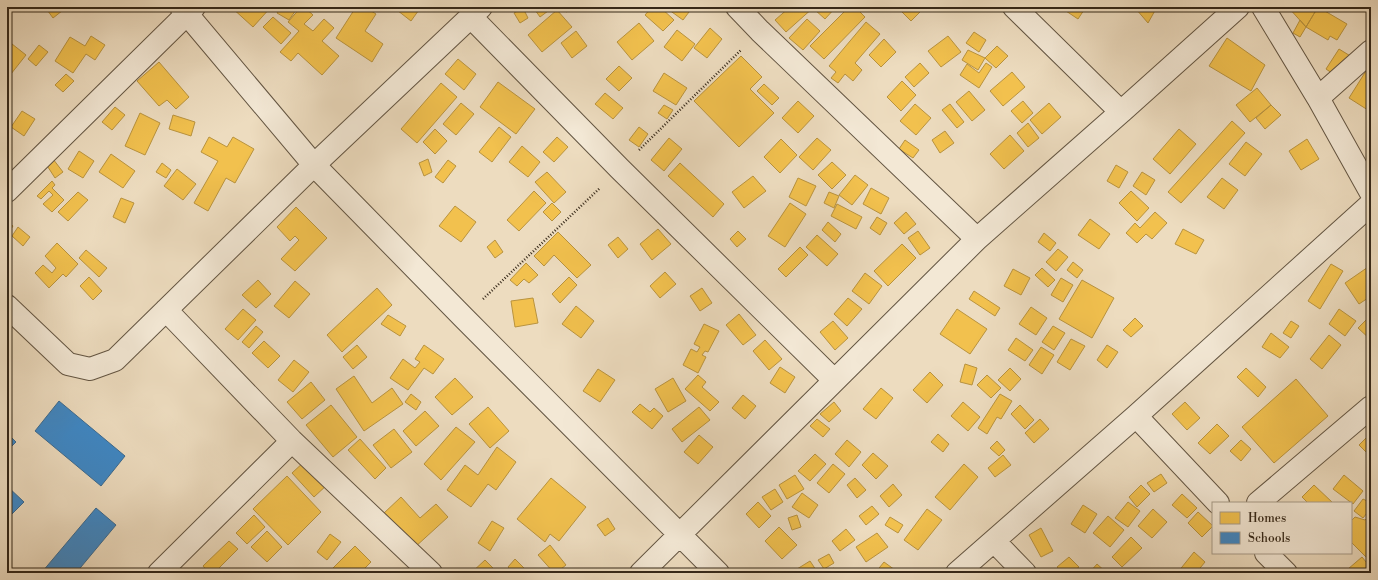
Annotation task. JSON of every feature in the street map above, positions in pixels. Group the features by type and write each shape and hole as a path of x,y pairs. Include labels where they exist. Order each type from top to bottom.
{"street":[{"path":"737,7 760,31 977,239"},
{"path":"1014,7 1121,112"},
{"path":"641,573 977,239 1238,7"},
{"path":"1263,7 1318,98 1371,192"},
{"path":"7,191 187,9 314,165 718,573"},
{"path":"7,306 68,364 90,369 115,360 314,165 476,12 620,169 834,380"},
{"path":"1318,98 1371,51"},
{"path":"957,573 1136,416 1371,204"},
{"path":"166,310 292,441 431,573"},
{"path":"1259,502 1371,407"},
{"path":"1136,416 1217,502"},
{"path":"164,571 292,441"},
{"path":"994,540 1026,573"},
{"path":"1267,554 1286,573"}],"building: Homes":[{"path":"45,7 67,7 53,18"},
{"path":"231,7 271,7 253,27"},
{"path":"281,7 298,7 289,20 277,13"},
{"path":"301,7 304,7 313,15 304,24 313,31 324,19 334,28 322,41 339,56 322,75 298,53 291,61 280,52 299,31 288,22"},
{"path":"356,7 365,7 376,14 365,31 383,44 372,62 336,38"},
{"path":"382,7 390,7 387,11"},
{"path":"393,7 421,7 411,21"},
{"path":"533,7 551,7 552,8 540,17"},
{"path":"563,7 575,7 566,12"},
{"path":"652,7 660,7 674,20 663,31 645,15"},
{"path":"665,7 683,7 689,12 683,20"},
{"path":"790,7 814,7 786,32 775,20"},
{"path":"817,7 836,7 825,19 814,9"},
{"path":"849,7 855,7 865,17 824,59 810,46"},
{"path":"897,7 925,7 911,21"},
{"path":"1068,7 1086,7 1078,19 1066,11"},
{"path":"1137,7 1157,7 1148,23 1136,9"},
{"path":"1288,7 1318,7 1306,27"},
{"path":"1318,7 1347,24 1337,40 1330,36 1328,40 1306,27"},
{"path":"523,8 528,18 520,23 514,13"},
{"path":"557,10 572,27 542,52 528,35"},
{"path":"273,17 291,33 281,44 263,27"},
{"path":"807,19 820,31 803,50 789,38"},
{"path":"1300,20 1306,27 1300,37 1293,33"},
{"path":"866,22 880,34 855,63 862,70 853,81 845,74 838,83 831,78 836,72 829,66"},
{"path":"639,23 654,41 632,60 617,42"},
{"path":"710,28 722,39 707,58 694,48"},
{"path":"677,30 695,44 682,61 664,47"},
{"path":"576,31 587,46 572,58 561,43"},
{"path":"974,32 986,40 979,52 966,43"},
{"path":"91,36 105,45 95,60 86,54 73,73 55,61 70,37 85,46"},
{"path":"948,36 961,52 941,67 928,51"},
{"path":"1227,38 1265,65 1251,91 1209,66"},
{"path":"884,39 896,52 881,67 869,55"},
{"path":"7,40 26,55 7,79"},
{"path":"39,45 48,52 36,66 28,59"},
{"path":"997,46 1008,56 996,68 985,58"},
{"path":"1339,49 1352,57 1339,78 1326,69"},
{"path":"968,50 985,58 978,70 962,60"},
{"path":"741,56 762,77 750,89 774,113 739,147 694,101"},
{"path":"458,59 476,74 464,90 445,74"},
{"path":"159,62 189,97 176,109 167,100 159,106 137,81"},
{"path":"920,63 929,73 914,87 905,77"},
{"path":"986,63 992,67 979,88 960,75 967,64 979,73"},
{"path":"1371,63 1371,112 1349,98"},
{"path":"619,66 632,78 619,91 606,79"},
{"path":"1012,72 1025,87 1003,106 990,91"},
{"path":"664,73 687,88 676,105 653,91"},
{"path":"66,74 74,81 63,92 55,85"},
{"path":"902,81 916,95 901,111 887,97"},
{"path":"498,82 535,109 516,134 480,107"},
{"path":"441,83 457,97 417,143 401,129"},
{"path":"764,84 779,98 772,105 757,91"},
{"path":"1257,88 1271,105 1250,122 1236,105"},
{"path":"969,91 985,110 972,121 956,102"},
{"path":"605,93 623,108 613,119 595,104"},
{"path":"798,101 814,116 798,133 782,118"},
{"path":"1023,101 1033,113 1022,123 1011,111"},
{"path":"461,103 474,114 456,135 443,124"},
{"path":"1049,103 1061,117 1042,134 1030,120"},
{"path":"915,104 931,118 916,135 900,121"},
{"path":"950,104 964,122 957,128 942,110"},
{"path":"664,105 673,110 667,119 658,113"},
{"path":"1271,105 1281,115 1265,129 1256,118"},
{"path":"115,107 125,115 112,130 102,122"},
{"path":"22,111 35,119 24,136 11,127"},
{"path":"140,113 160,123 145,155 125,146"},
{"path":"173,115 195,122 191,136 169,129"},
{"path":"1232,121 1245,133 1181,203 1168,192"},
{"path":"1028,123 1039,138 1028,147 1017,133"},
{"path":"499,127 511,137 492,162 479,152"},
{"path":"639,127 648,134 639,147 629,140"},
{"path":"435,129 447,141 435,154 423,142"},
{"path":"1179,129 1196,144 1170,174 1153,159"},
{"path":"945,131 954,143 940,153 932,140"},
{"path":"1010,135 1024,151 1004,169 990,154"},
{"path":"209,137 227,147 233,137 254,149 235,183 226,178 208,211 194,203 218,161 201,152"},
{"path":"557,137 568,147 554,162 543,152"},
{"path":"669,138 682,149 664,171 651,160"},
{"path":"817,138 831,150 813,170 799,157"},
{"path":"781,139 797,155 780,173 764,157"},
{"path":"1307,139 1319,159 1301,170 1289,151"},
{"path":"905,140 919,150 913,158 899,149"},
{"path":"1246,142 1262,154 1245,176 1229,164"},
{"path":"522,146 540,162 528,177 509,162"},
{"path":"79,151 94,161 83,178 68,169"},
{"path":"111,154 135,171 123,188 99,172"},
{"path":"53,159 63,172 55,178 46,164"},
{"path":"428,159 432,172 424,176 419,163"},
{"path":"448,160 456,166 443,183 435,177"},
{"path":"832,162 846,175 832,189 818,175"},
{"path":"162,163 171,170 166,178 156,172"},
{"path":"680,163 724,204 713,217 668,176"},
{"path":"1116,165 1128,172 1119,188 1107,181"},
{"path":"177,169 196,184 183,200 164,186"},
{"path":"547,172 566,192 554,203 535,182"},
{"path":"1142,172 1155,180 1146,195 1133,186"},
{"path":"855,175 868,185 852,205 839,195"},
{"path":"753,176 766,191 744,208 732,192"},
{"path":"798,178 816,186 806,206 789,197"},
{"path":"1222,178 1238,190 1224,209 1207,197"},
{"path":"52,181 55,185 52,188 64,200 52,212 43,204 53,195 49,191 41,199 37,196"},
{"path":"871,188 889,198 881,214 863,204"},
{"path":"534,191 546,203 519,231 507,220"},
{"path":"1131,191 1149,208 1137,221 1119,203"},
{"path":"78,192 88,200 68,221 58,212"},
{"path":"829,192 839,196 834,208 824,203"},
{"path":"121,198 134,203 125,223 113,217"},
{"path":"552,203 561,212 552,221 543,212"},
{"path":"790,203 806,214 785,247 768,236"},
{"path":"837,204 862,217 856,229 831,216"},
{"path":"455,206 476,222 461,242 439,226"},
{"path":"296,207 327,238 295,271 281,259 299,240 295,236 290,241 277,227"},
{"path":"906,212 916,224 904,234 894,223"},
{"path":"1155,212 1167,223 1152,239 1146,234 1137,243 1126,233 1135,223 1140,228"},
{"path":"877,217 887,223 880,235 870,228"},
{"path":"1090,219 1110,234 1099,249 1078,235"},
{"path":"7,221 13,226 7,235"},
{"path":"828,222 841,234 835,242 822,230"},
{"path":"18,227 30,237 23,246 12,236"},
{"path":"658,229 671,244 652,260 640,244"},
{"path":"1183,229 1204,240 1196,254 1175,244"},
{"path":"738,231 746,239 737,247 730,239"},
{"path":"918,231 930,248 920,255 908,238"},
{"path":"558,232 591,265 577,278 554,255 544,266 534,256"},
{"path":"1044,233 1056,243 1050,251 1038,242"},
{"path":"817,235 838,254 827,266 806,247"},
{"path":"618,237 628,249 618,258 608,245"},
{"path":"495,240 503,252 495,258 487,247"},
{"path":"57,243 78,264 66,277 63,274 49,288 35,273 43,265 52,273 56,268 45,256"},
{"path":"902,244 916,258 888,286 874,271"},
{"path":"800,247 808,255 786,277 778,269"},
{"path":"1058,249 1068,257 1056,271 1046,262"},
{"path":"86,250 107,268 99,277 79,258"},
{"path":"1073,262 1083,270 1077,278 1067,270"},
{"path":"526,263 538,275 529,283 524,279 517,286 510,280"},
{"path":"1331,264 1343,271 1320,309 1308,301"},
{"path":"1371,265 1371,296 1359,304 1345,283"},
{"path":"1042,268 1055,280 1048,287 1035,275"},
{"path":"1013,269 1030,278 1021,295 1004,286"},
{"path":"665,272 676,284 660,298 650,286"},
{"path":"865,273 882,286 869,304 852,291"},
{"path":"89,277 102,291 93,300 80,286"},
{"path":"569,277 577,285 560,303 552,294"},
{"path":"1061,278 1073,285 1063,302 1051,295"},
{"path":"258,280 271,294 256,308 242,295"},
{"path":"1082,280 1114,298 1092,338 1059,319"},
{"path":"295,281 310,294 289,318 274,306"},
{"path":"377,288 392,305 342,352 327,335"},
{"path":"702,288 712,303 700,311 690,296"},
{"path":"974,291 1000,308 995,316 969,299"},
{"path":"533,298 538,323 515,327 511,301"},
{"path":"848,298 862,309 847,326 834,314"},
{"path":"576,306 594,321 581,338 562,324"},
{"path":"1031,307 1047,318 1036,335 1019,324"},
{"path":"243,309 256,320 238,340 225,329"},
{"path":"957,309 987,329 970,354 940,334"},
{"path":"1339,309 1356,321 1345,336 1329,324"},
{"path":"739,314 756,335 743,345 726,325"},
{"path":"388,315 406,326 400,336 381,324"},
{"path":"1371,315 1371,340 1358,328"},
{"path":"1135,318 1143,326 1131,337 1123,330"},
{"path":"833,321 848,338 835,350 820,332"},
{"path":"1291,321 1299,326 1291,338 1283,333"},
{"path":"704,324 719,331 708,352 705,351 702,355 706,357 698,373 683,365 691,349 697,352 700,347 694,344"},
{"path":"256,326 263,332 249,348 242,342"},
{"path":"1053,326 1065,333 1054,350 1042,342"},
{"path":"1271,333 1289,347 1280,358 1262,347"},
{"path":"1329,335 1341,345 1322,369 1310,359"},
{"path":"1016,338 1033,350 1025,361 1008,350"},
{"path":"1071,339 1085,346 1070,370 1057,362"},
{"path":"765,340 782,359 769,370 753,351"},
{"path":"264,341 280,356 268,368 252,353"},
{"path":"357,345 367,357 353,369 343,357"},
{"path":"424,345 444,359 433,374 424,368 408,390 390,378 403,359 415,368 420,362 415,359"},
{"path":"1107,345 1118,352 1107,368 1097,360"},
{"path":"1041,347 1054,355 1042,374 1029,365"},
{"path":"294,360 309,372 293,392 278,380"},
{"path":"965,364 977,368 972,385 960,382"},
{"path":"780,367 795,377 785,393 770,383"},
{"path":"1010,368 1021,379 1010,391 998,380"},
{"path":"1246,368 1266,387 1258,397 1237,377"},
{"path":"598,369 615,380 600,402 583,391"},
{"path":"930,372 943,385 927,403 913,390"},
{"path":"698,375 706,382 702,387 719,402 710,411 685,389"},
{"path":"987,375 1001,388 991,398 977,385"},
{"path":"354,376 372,403 392,388 403,404 364,431 336,389"},
{"path":"455,378 473,397 452,415 435,397"},
{"path":"673,378 686,401 668,412 655,389"},
{"path":"1296,379 1328,416 1274,463 1242,427"},
{"path":"311,382 325,400 302,419 287,402"},
{"path":"881,388 893,398 876,419 863,409"},
{"path":"411,394 421,402 416,410 405,402"},
{"path":"1000,394 1012,401 1001,419 997,417 987,434 978,428"},
{"path":"743,395 756,406 745,419 732,408"},
{"path":"834,402 841,411 829,422 820,414"},
{"path":"963,402 980,417 968,431 951,416"},
{"path":"1185,402 1200,418 1187,430 1172,414"},
{"path":"640,404 650,412 654,408 663,416 652,429 632,412"},
{"path":"331,405 357,437 333,457 306,425"},
{"path":"1020,405 1034,420 1025,429 1011,414"},
{"path":"488,407 509,431 490,448 469,424"},
{"path":"699,407 710,420 682,442 672,429"},
{"path":"425,411 439,426 416,446 403,431"},
{"path":"817,419 830,429 823,437 810,426"},
{"path":"1040,419 1049,429 1034,443 1025,433"},
{"path":"1217,424 1229,436 1210,454 1198,443"},
{"path":"456,427 475,442 441,480 424,464"},
{"path":"394,429 412,452 391,468 373,445"},
{"path":"1371,433 1371,457 1359,445"},
{"path":"938,434 949,444 943,452 931,442"},
{"path":"699,435 713,447 698,464 684,452"},
{"path":"360,439 386,468 375,479 348,450"},
{"path":"847,440 861,452 849,467 835,454"},
{"path":"1241,440 1251,449 1241,461 1230,451"},
{"path":"997,441 1005,450 999,456 990,448"},
{"path":"497,447 516,462 496,490 488,484 471,507 447,490 465,465 478,475"},
{"path":"873,453 888,466 876,479 862,465"},
{"path":"815,454 826,464 810,481 798,471"},
{"path":"1003,455 1011,465 995,477 988,468"},
{"path":"305,461 328,484 314,497 292,473"},
{"path":"833,464 845,474 829,493 817,483"},
{"path":"964,464 978,477 950,510 935,497"},
{"path":"1161,474 1167,483 1154,492 1147,483"},
{"path":"795,475 804,489 787,499 779,485"},
{"path":"1344,475 1363,491 1353,504 1333,489"},
{"path":"287,476 321,512 288,545 253,509"},
{"path":"551,478 586,507 559,541 550,534 545,542 517,519"},
{"path":"855,478 866,490 857,498 847,485"},
{"path":"893,484 902,495 889,507 880,496"},
{"path":"1141,485 1150,494 1137,507 1129,497"},
{"path":"1314,485 1332,502 1307,502 1302,497"},
{"path":"775,489 783,502 771,510 762,497"},
{"path":"802,493 818,505 809,518 792,507"},
{"path":"1182,494 1197,508 1187,518 1172,505"},
{"path":"401,497 420,518 436,504 448,517 414,548 383,514"},
{"path":"1363,499 1371,503 1371,508 1363,518 1354,511"},
{"path":"758,502 771,516 759,528 746,514"},
{"path":"1128,502 1140,511 1128,527 1115,518"},
{"path":"1083,505 1097,514 1085,533 1071,524"},
{"path":"872,506 879,514 866,525 859,516"},
{"path":"927,509 942,520 918,550 904,540"},
{"path":"1153,509 1167,522 1152,538 1138,526"},
{"path":"1198,512 1212,525 1212,527 1202,537 1188,523"},
{"path":"254,515 265,527 247,544 236,533"},
{"path":"797,515 801,527 792,530 788,518"},
{"path":"1371,515 1371,562 1352,543 1352,520 1355,517 1365,520"},
{"path":"1108,516 1124,530 1110,547 1093,533"},
{"path":"890,517 903,525 898,533 885,525"},
{"path":"608,518 615,529 605,536 597,525"},
{"path":"492,521 504,528 490,551 478,543"},
{"path":"779,527 797,545 782,559 765,541"},
{"path":"1041,528 1053,551 1041,557 1029,535"},
{"path":"846,529 855,540 840,551 832,541"},
{"path":"267,531 282,547 267,562 251,547"},
{"path":"877,533 888,547 866,562 856,547"},
{"path":"330,534 341,542 327,560 317,552"},
{"path":"1131,537 1142,548 1122,567 1112,557"},
{"path":"229,541 238,549 214,573 209,573 203,566"},
{"path":"550,545 566,565 556,573 554,573 538,555"},
{"path":"355,546 371,562 360,573 328,573"},
{"path":"1194,552 1205,562 1196,573 1179,573 1178,572"},
{"path":"829,554 834,563 824,569 818,560"},
{"path":"1069,557 1079,567 1071,573 1063,573 1057,567"},
{"path":"1362,557 1371,568 1371,573 1351,573 1348,569"},
{"path":"515,559 524,568 519,573 514,573 508,567"},
{"path":"485,560 498,573 471,573"},
{"path":"810,561 818,573 800,573 797,569"},
{"path":"884,562 895,570 892,573 875,573"},
{"path":"1097,564 1107,573 1089,573"},
{"path":"833,568 842,573 830,573"}],"building: Schools":[{"path":"59,401 125,456 101,486 35,431"},
{"path":"7,433 16,442 7,451"},
{"path":"7,486 24,502 7,519"},
{"path":"96,508 116,525 76,573 43,573 42,572"}]}
